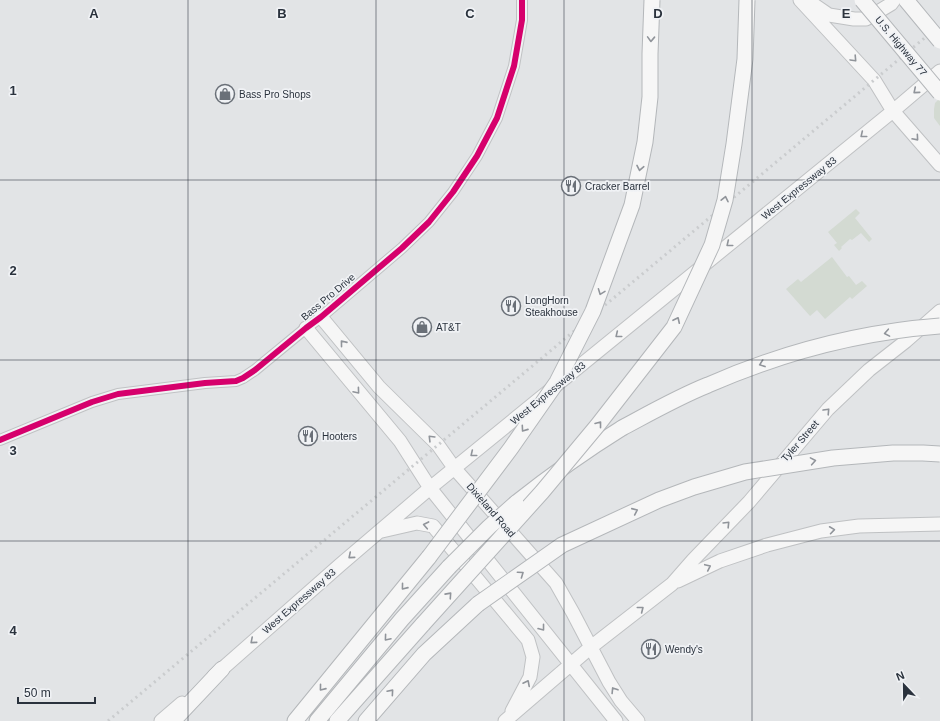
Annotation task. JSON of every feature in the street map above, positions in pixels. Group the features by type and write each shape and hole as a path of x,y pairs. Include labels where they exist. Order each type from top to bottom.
{"highway":[{"path":"295,721 429,557 511,448 557,382 593,311 632,205 645,142 650,97 652,0"},
{"path":"337,721 542,492 598,426 674,327 712,245 725,200 745,59 748,0"},
{"name":"U.S. Highway 77","path":"862,0 940,93"},
{"path":"906,0 940,41"},
{"path":"316,721 449,567 489,527 516,503 562,468 622,428 679,398 738,372 800,352 864,336 940,326"},
{"path":"366,721 424,654 478,604 562,545 659,500 694,487 745,472 833,458 893,453 940,454"},
{"path":"173,721 222,669"}],"main road":[{"path":"800,0 874,80 893,111 940,166"},
{"path":"807,0 829,15 854,19 866,19 891,4 894,0"},
{"name":"West Expressway 83","path":"161,721 430,488 893,111 940,71"},
{"name":"Tyler Street","path":"672,584 749,502 828,409 869,370 906,341 940,311"},
{"name":"Dixieland Road","path":"321,317 379,387 438,445 455,469 556,583 609,682 621,701 638,721"},
{"path":"306,328 400,441 430,488 616,721"},
{"path":"381,531 417,523 433,526 528,640 533,657 530,677 507,719"},
{"path":"507,719 571,664 672,584 720,561 821,531 859,526 940,524"}],"street":[{"name":"Bass Pro Drive","path":"0,440 92,402 118,394 205,383 236,381 255,370 321,317 402,248 429,222 453,192 477,156 497,118 514,66 522,20 522,0"}],"shaded area":[{"path":"940,98 940,126 934,118 934,109 935,103"},
{"path":"856,209 860,213 855,218 872,239 869,242 861,233 852,240 850,239 841,247 842,248 839,251 834,245 837,243 828,232"},
{"path":"832,257 847,277 849,276 856,285 862,281 867,286 852,299 850,297 825,319 817,310 810,316 786,289 798,279 801,282"}],"railway":[{"path":"108,721 940,25"}],"cycle path":[{"path":"0,440 92,402 118,394 205,383 236,381 255,370 321,317 402,248 429,222 453,192 477,156 497,118 514,66 522,20 522,0"}],"place":[{"name":"Bass Pro Shops","path":"225,94"},
{"name":"Cracker Barrel","path":"571,186"},
{"name":"LongHorn Steakhouse","path":"511,306"},
{"name":"AT&T","path":"422,327"},
{"name":"Hooters","path":"308,436"},
{"name":"Wendy's","path":"651,649"}]}
